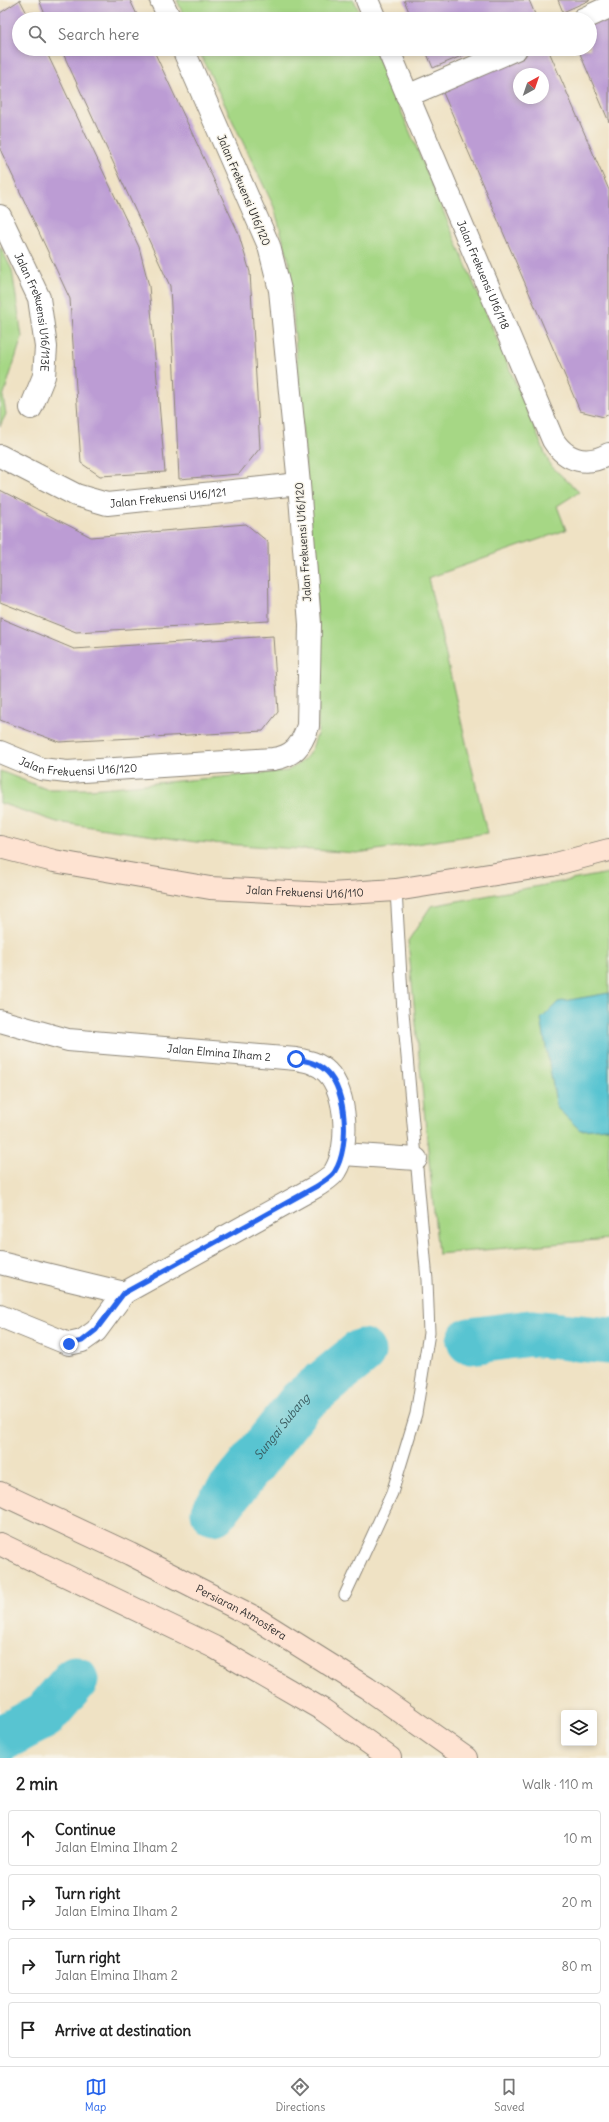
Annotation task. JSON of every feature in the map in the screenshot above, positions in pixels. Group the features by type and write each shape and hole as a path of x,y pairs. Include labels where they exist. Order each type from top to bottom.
{"main road":[{"name":"Jalan Frekuensi U16/110","path":"0,847 54,861 210,888 330,894 396,890 552,865 609,850"},
{"name":"Persiaran Atmosfera","path":"0,1494 130,1554 252,1616 367,1688 466,1758"},
{"path":"0,1544 214,1647 323,1710 390,1758"}],"street":[{"path":"161,0 167,12"},
{"path":"367,0 372,12"},
{"path":"597,13 609,7"},
{"name":"Jalan Frekuensi U16/120","path":"0,752 41,769 67,772 273,760 286,757 297,748 304,738 308,726 310,624 299,484 280,290 269,246 186,56"},
{"name":"Jalan Frekuensi U16/118","path":"391,56 553,440 559,450 568,457 578,461 589,462 609,454"},
{"path":"408,96 500,56"},
{"name":"Jalan Frekuensi U16/113E","path":"0,216 39,298 46,347 44,376 30,408"},
{"name":"Jalan Frekuensi U16/121","path":"0,456 76,495 107,504 299,484"},
{"name":"Jalan Elmina Ilham 2","path":"0,1021 68,1040 296,1059 313,1063 327,1072 339,1088 345,1132 343,1154 335,1172 317,1186 124,1293 96,1330 82,1341 69,1344 0,1316"},
{"path":"343,1154 416,1159"},
{"path":"0,1263 124,1293"}],"lane":[{"path":"346,1595 392,1492 416,1414 429,1333 427,1280 403,1012 396,890"}],"green space":[{"path":"177,0 354,0 359,12 182,12"},
{"path":"201,56 378,56 550,465 579,492 557,506 566,530 428,578 487,833 357,853 196,842 57,822 0,803 0,771 46,789 91,789 287,771 300,763 311,751 318,731 316,600 289,261 274,207"},
{"path":"0,246 12,270 22,337 3,397 6,414 0,426"},
{"path":"609,873 609,1239 438,1254 408,941 431,906"}],"water":[{"path":"609,993 609,1128 580,1130 557,1108 541,1019 558,1002"}],"building":[{"path":"20,0 26,12 12,12 12,56 48,56 139,247 149,286 165,472 100,476 81,463 70,299 0,149 0,13"},
{"path":"39,0 130,0 136,12 44,12"},
{"path":"404,0 529,0 534,12 409,12"},
{"path":"558,0 590,0 563,12"},
{"path":"609,17 609,122 581,56 597,56 597,22"},
{"path":"64,56 156,56 238,232 250,272 260,448 239,474 179,479 170,286"},
{"path":"428,56 461,56 433,68"},
{"path":"516,56 551,56 609,190 609,414 604,417 580,411 441,88"},
{"path":"0,490 91,537 246,524 268,542 269,621 76,632 0,602"},
{"path":"0,618 74,649 273,636 278,712 263,731 59,742 0,720"}],"waterway":[{"name":"Sungai Subang","path":"470,1341 530,1333 609,1341"},
{"name":"Sungai Subang","path":"214,1512 301,1402 362,1352"},
{"name":"Sungai Subang","path":"0,1739 44,1716 75,1680"}],"route":[{"path":"69,1344 82,1341 96,1330 124,1293 317,1186 335,1172 343,1154 345,1132 339,1088 327,1072 313,1063 296,1059"}]}
